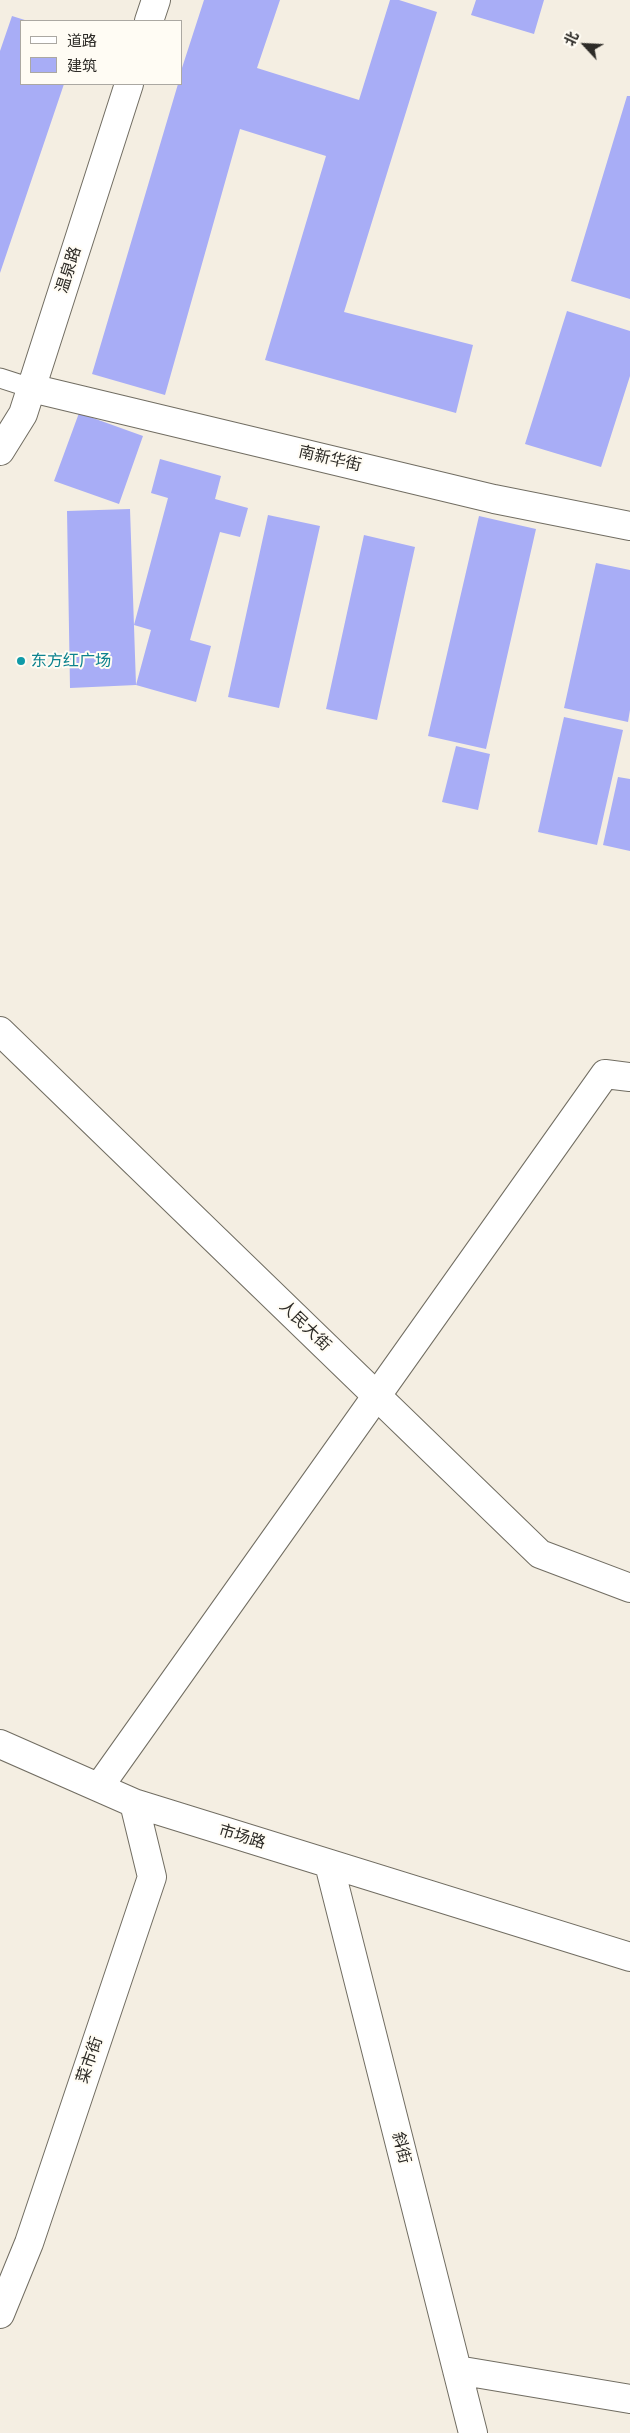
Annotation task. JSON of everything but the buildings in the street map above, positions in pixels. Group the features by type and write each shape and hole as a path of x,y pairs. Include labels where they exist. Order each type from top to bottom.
{"street":[{"path":"149,20 156,0"},
{"name":"温泉路","path":"0,451 23,414 129,85"},
{"name":"南新华街","path":"31,388 494,499 630,526"},
{"name":"人民大街","path":"0,1031 540,1554 630,1588"},
{"path":"99,1788 605,1074 630,1077"},
{"name":"市场路","path":"0,1744 134,1803 630,1957"},
{"name":"菜市街","path":"0,2314 29,2243 152,1877 134,1803"},
{"name":"斜街","path":"329,1864 473,2433"},
{"path":"457,2370 630,2399"}],"lane":[{"path":"0,378 31,388"}],"place":[{"name":"东方红广场","path":"21,661"}]}
